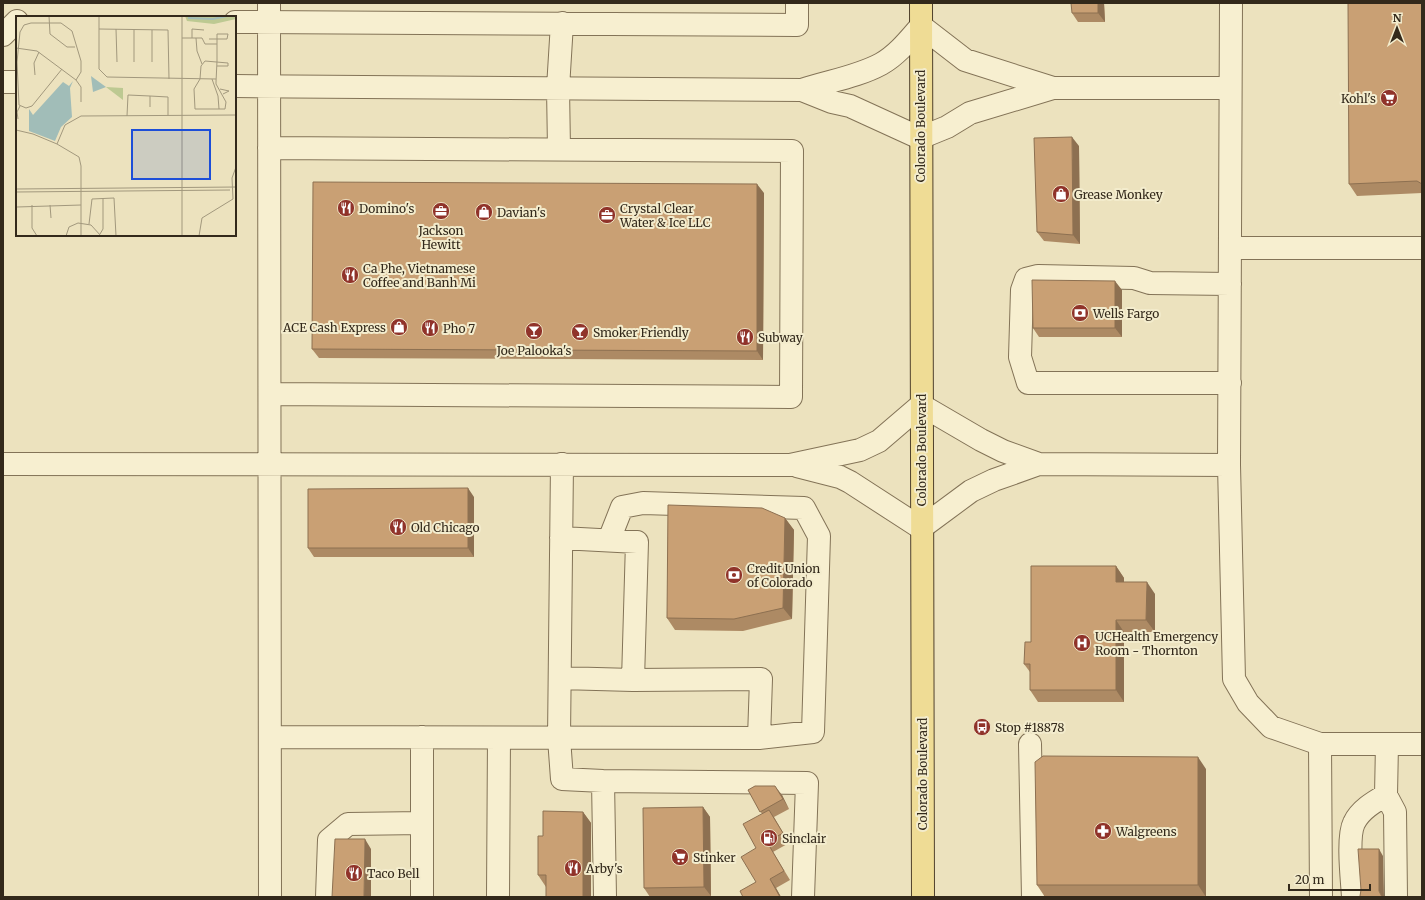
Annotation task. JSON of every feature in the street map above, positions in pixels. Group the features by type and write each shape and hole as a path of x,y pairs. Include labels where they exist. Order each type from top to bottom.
{"main road":[{"name":"Colorado Boulevard","path":"921,3 920,138 923,897"}],"lane":[{"path":"236,22 269,12 562,23 797,25 797,3"},
{"path":"1231,3 1229,465 1234,679 1248,703 1272,727 1320,744 1422,744"},
{"path":"269,12 270,897"},
{"path":"3,35 16,22"},
{"path":"559,149 558,88 562,23"},
{"path":"236,86 802,90 850,77 882,63 905,45 921,26 965,60 1053,88"},
{"path":"3,82 16,82"},
{"path":"802,90 832,102 850,106 920,138 947,127 970,113 1053,88 1230,88"},
{"path":"269,148 792,151 791,397 270,394"},
{"path":"1231,248 1422,248"},
{"path":"1230,284 1150,283 1134,278 1038,276 1026,279 1022,290 1020,357 1028,384 1230,383"},
{"path":"3,464 790,465 860,450 880,441 921,405 1003,451 1039,464 1229,465"},
{"path":"562,464 559,738 562,779 603,781 807,783 803,897"},
{"path":"790,465 840,477 921,528 971,491 994,480 1039,464"},
{"path":"270,737 759,738 813,732 819,536 804,508 643,503 622,507 609,540"},
{"path":"561,538 637,542 633,680"},
{"path":"560,678 633,680 761,679 759,738"},
{"path":"422,737 422,897"},
{"path":"498,897 499,738"},
{"path":"1030,744 1033,897"},
{"path":"1320,744 1321,897"},
{"path":"1387,744 1386,795 1396,812 1396,897"},
{"path":"603,781 605,897"},
{"path":"1353,897 1351,844 1354,823 1368,806 1386,795"},
{"path":"327,897 329,840 348,824 422,823"}],"building":[{"path":"1071,3 1098,3 1098,13 1072,13"},
{"name":"Kohl's","path":"1348,3 1422,3 1422,184 1417,181 1349,184"},
{"name":"Grease Monkey","path":"1072,137 1073,235 1037,232 1034,138"},
{"path":"313,182 757,184 757,351 312,349"},
{"name":"Wells Fargo","path":"1032,280 1115,281 1115,328 1033,328"},
{"path":"468,488 468,548 308,548 308,489"},
{"name":"Credit Union of Colorado","path":"668,505 762,508 785,518 783,608 734,619 667,618"},
{"name":"UCHealth Emergency Room - Thornton","path":"1031,566 1116,566 1116,582 1147,582 1146,620 1116,620 1116,690 1030,690 1030,664 1024,664 1025,642 1031,642"},
{"name":"Walgreens","path":"1043,756 1198,757 1198,885 1037,885 1035,762"},
{"path":"755,786 775,786 783,799 760,812 748,790"},
{"name":"Stinker","path":"703,807 704,887 644,888 643,808"},
{"name":"Sinclair","path":"769,810 783,833 767,842 784,871 770,879 780,897 743,897 740,891 756,882 741,857 756,848 743,824"},
{"name":"Arby's","path":"543,811 583,812 583,897 546,897 546,875 538,875 538,836 543,836"},
{"name":"Taco Bell","path":"335,839 365,839 364,897 332,897"},
{"path":"1358,849 1379,849 1379,891 1382,897 1359,897 1361,890"}],"place":[{"name":"Kohl's","path":"1389,98"},
{"name":"Grease Monkey","path":"1061,194"},
{"name":"Domino's","path":"346,208"},
{"name":"Jackson Hewitt","path":"441,211"},
{"name":"Davian's","path":"484,212"},
{"name":"Crystal Clear Water & Ice LLC","path":"607,215"},
{"name":"Ca Phe, Vietnamese Coffee and Banh Mi","path":"350,275"},
{"name":"Wells Fargo","path":"1080,313"},
{"name":"ACE Cash Express","path":"399,327"},
{"name":"Pho 7","path":"430,328"},
{"name":"Joe Palooka's","path":"534,331"},
{"name":"Smoker Friendly","path":"580,332"},
{"name":"Subway","path":"745,337"},
{"name":"Old Chicago","path":"398,527"},
{"name":"Credit Union of Colorado","path":"734,575"},
{"name":"UCHealth Emergency Room - Thornton","path":"1082,643"},
{"name":"Stop #18878","path":"982,727"},
{"name":"Walgreens","path":"1103,831"},
{"name":"Sinclair","path":"769,838"},
{"name":"Stinker","path":"680,857"},
{"name":"Arby's","path":"573,868"},
{"name":"Taco Bell","path":"354,873"}]}
